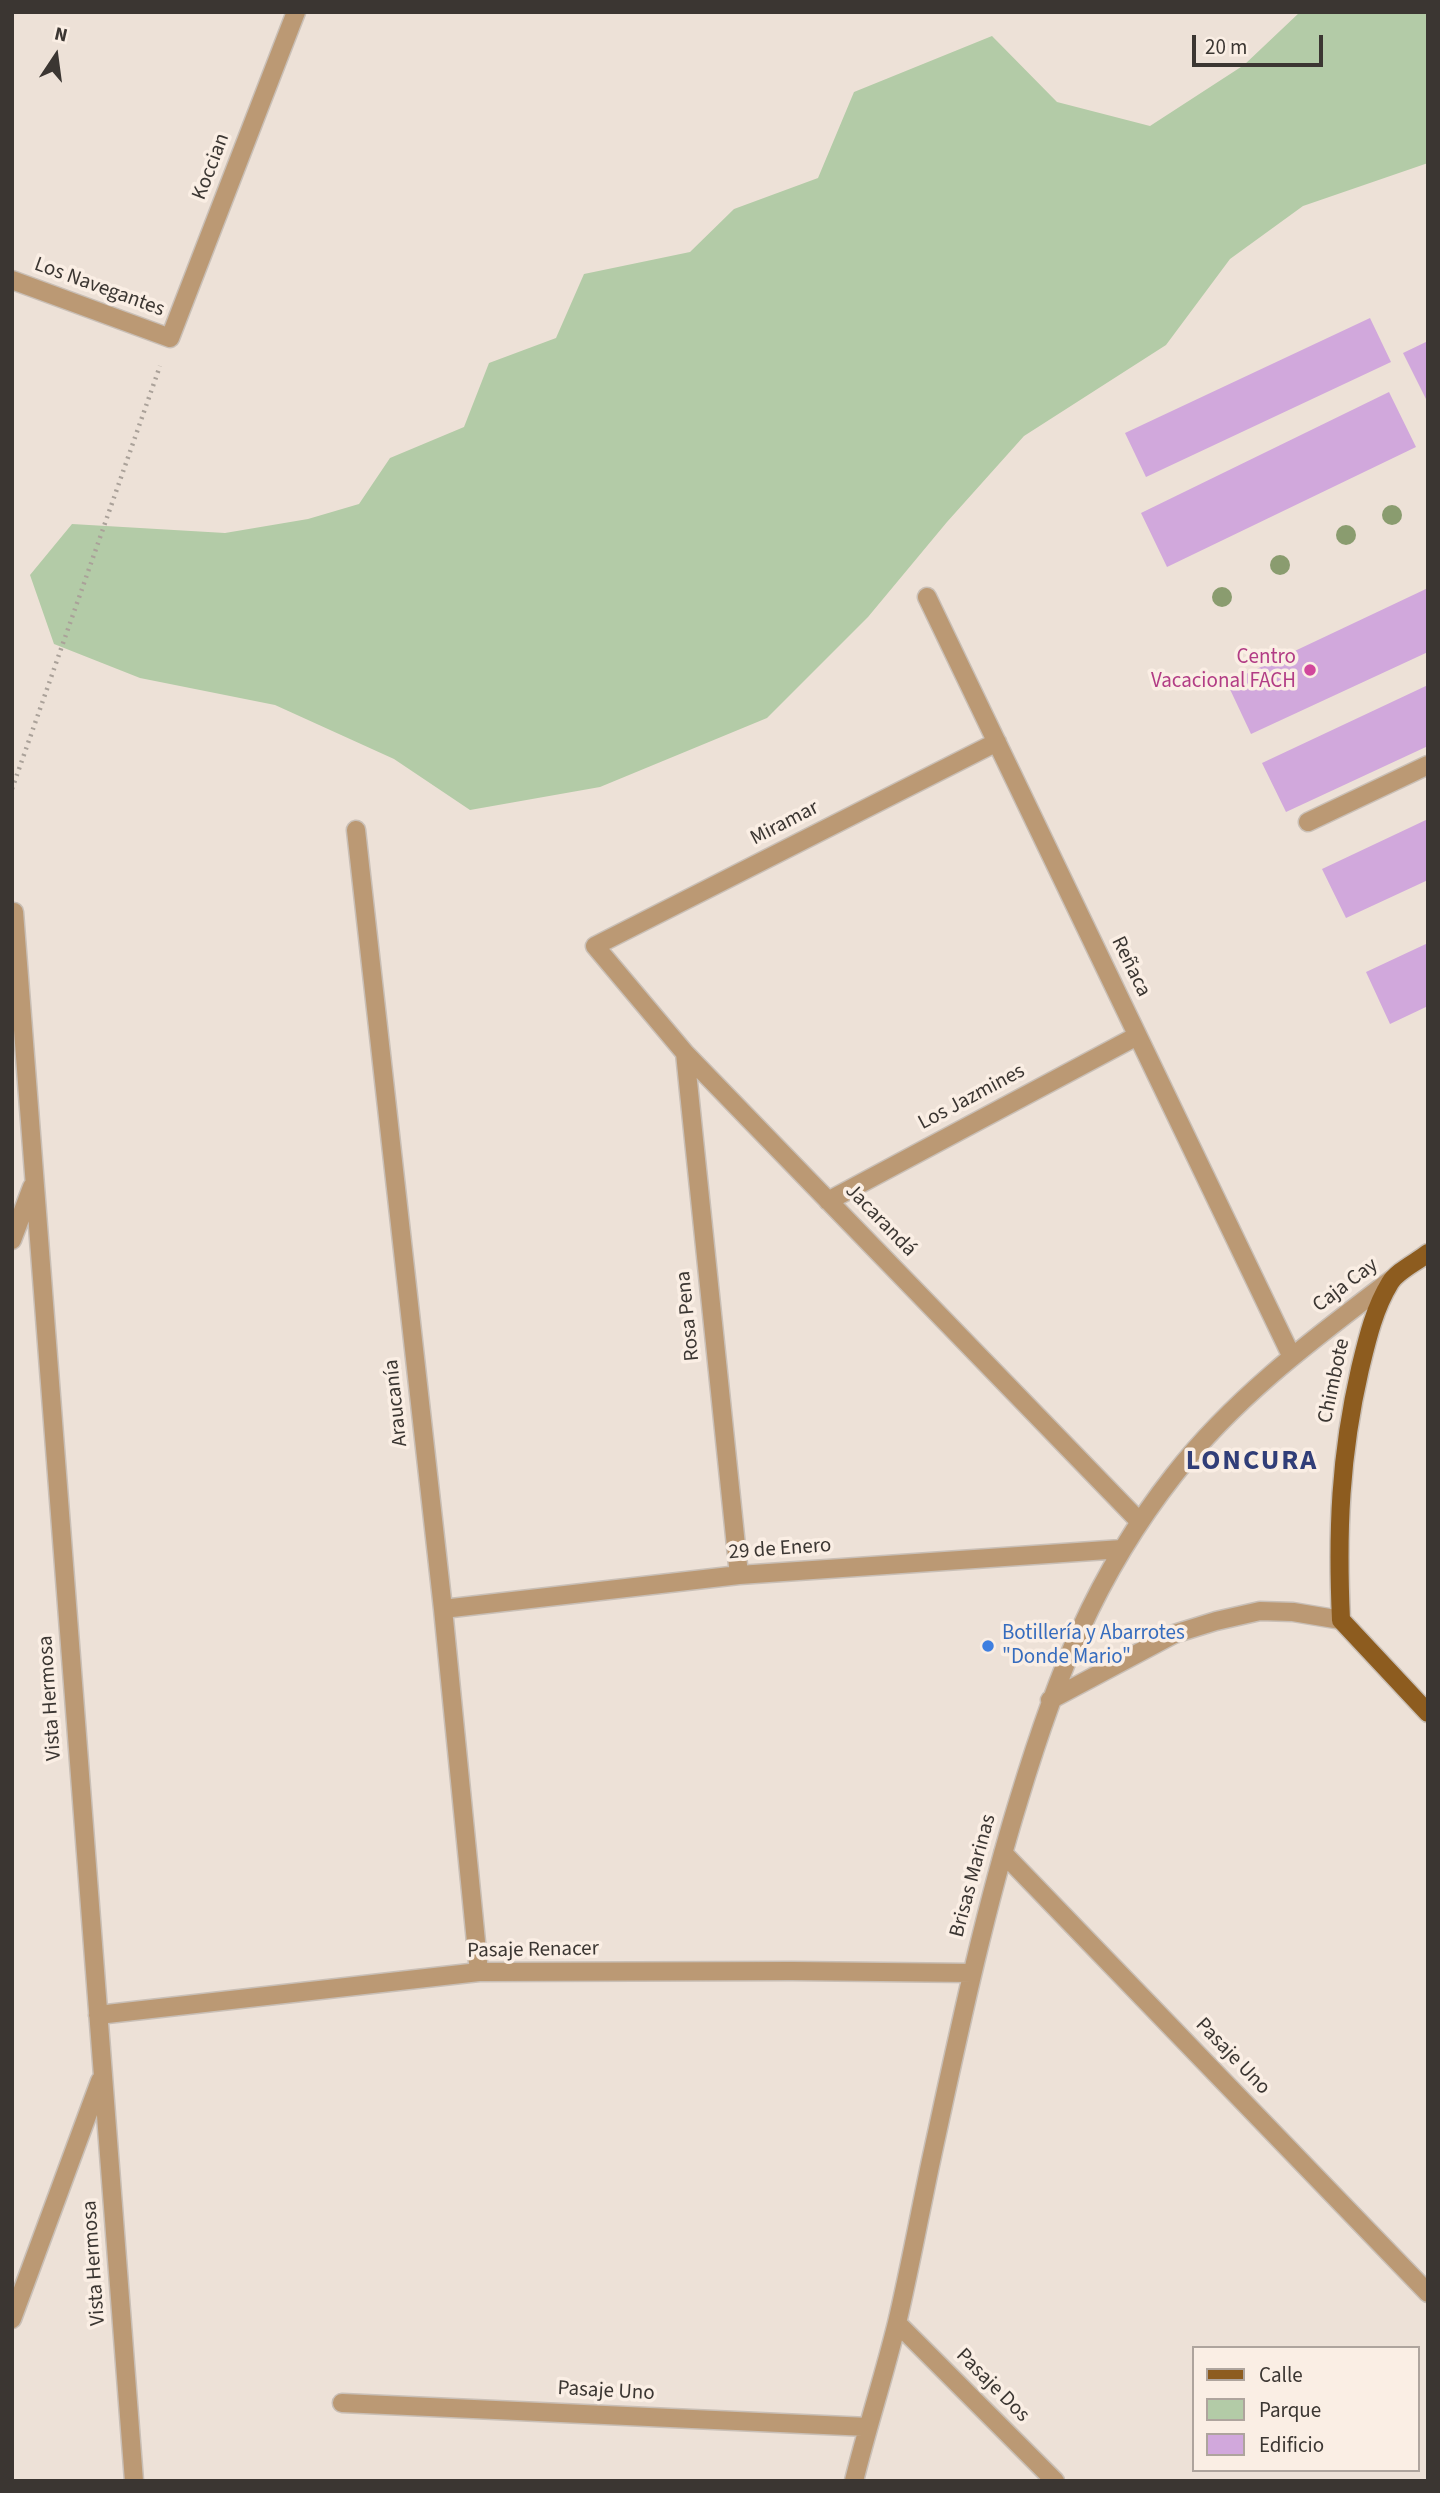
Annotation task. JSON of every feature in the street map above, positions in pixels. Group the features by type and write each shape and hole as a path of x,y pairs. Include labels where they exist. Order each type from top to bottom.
{"main road":[{"name":"Caja Cay","path":"1391,1280 1428,1253"},
{"name":"Chimbote","path":"1340,1620 1339,1505 1346,1440 1368,1334 1391,1280"},
{"path":"1340,1620 1428,1713"}],"street":[{"name":"Koccian","path":"170,338 296,12"},
{"name":"Los Navegantes","path":"12,280 170,338"},
{"name":"Reñaca","path":"928,597 1291,1355"},
{"name":"Miramar","path":"595,946 997,742"},
{"path":"1308,822 1428,765"},
{"name":"Araucanía","path":"356,830 443,1609 480,1972"},
{"name":"Vista Hermosa","path":"13,912 18,1036 34,1180 134,2481"},
{"name":"Jacarandá","path":"595,946 685,1053 1140,1522"},
{"name":"Los Jazmines","path":"828,1201 1137,1035"},
{"name":"Rosa Pena","path":"685,1053 738,1575"},
{"path":"12,1240 34,1180"},
{"name":"Caja Cay","path":"1291,1355 1391,1280"},
{"name":"Brisas Marinas","path":"854,2481 897,2323 972,1973 1003,1853 1050,1700 1076,1633 1122,1549 1173,1476 1209,1433 1291,1355"},
{"name":"29 de Enero","path":"443,1609 738,1575 1122,1549"},
{"path":"1050,1700 1174,1634 1216,1621 1260,1611 1293,1612 1340,1620"},
{"name":"Pasaje Uno","path":"1003,1853 1428,2293"},
{"name":"Pasaje Renacer","path":"98,2015 480,1972 972,1973"},
{"path":"12,2319 103,2074"},
{"name":"Pasaje Dos","path":"897,2323 1055,2481"},
{"name":"Pasaje Uno","path":"342,2403 868,2427"}],"path":[{"path":"12,789 170,338"}],"green space":[{"path":"1300,12 1428,12 1428,163 1303,206 1230,259 1166,345 1024,436 947,522 868,617 767,718 600,787 470,810 394,759 275,705 140,678 54,644 30,575 72,524 225,533 308,519 359,504 390,458 464,427 489,363 556,338 584,274 690,252 734,209 818,178 854,92 992,36 1057,102 1150,126 1244,65"}],"building":[{"path":"1370,318 1391,362 1146,477 1125,433"},
{"path":"1428,341 1428,403 1403,353"},
{"path":"1389,392 1416,447 1167,567 1141,513"},
{"path":"1428,588 1428,652 1251,734 1227,683"},
{"path":"1428,685 1428,746 1286,812 1262,763"},
{"path":"1428,819 1428,880 1346,918 1322,869"},
{"path":"1428,943 1428,1006 1390,1024 1366,972"}],"place":[{"name":"Centro Vacacional FACH","path":"1310,670"},
{"name":"Botillería y Abarrotes \"Donde Mario\"","path":"988,1646"}],"district":[{"name":"LONCURA","path":"1252,1463"}]}
